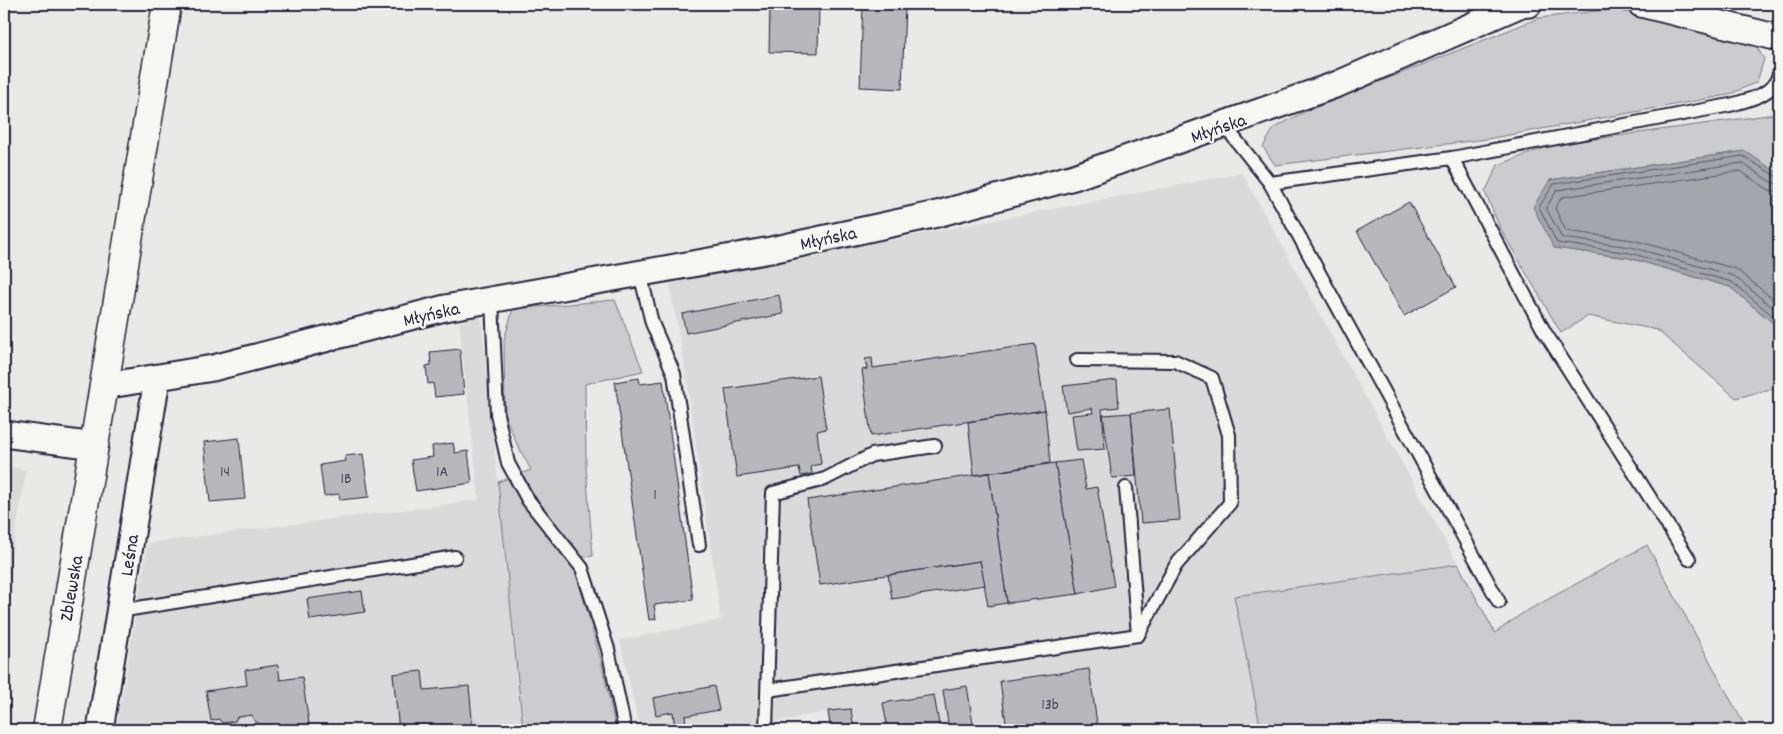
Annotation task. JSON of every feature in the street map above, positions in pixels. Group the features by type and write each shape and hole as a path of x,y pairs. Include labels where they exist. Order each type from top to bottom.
{"main road":[{"name":"Zblewska","path":"46,730 95,446 167,4"}],"street":[{"name":"Młyńska","path":"104,386 157,379 213,368 445,308 771,250 936,214 1074,177 1338,84 1519,5 1528,4"},
{"path":"1641,4 1779,38"},
{"name":"Leśna","path":"100,730 157,379"},
{"path":"4,434 95,446"}],"lane":[{"path":"1270,183 1452,158 1730,105 1762,96 1778,79 1779,74"},
{"path":"1224,125 1270,183 1499,602"},
{"path":"1452,158 1544,331 1689,559"},
{"path":"640,273 652,323 674,374 699,544"},
{"path":"492,300 497,414 508,463 528,500 582,568 608,649 626,730"},
{"path":"1077,360 1175,361 1212,378 1229,435 1230,503 1176,565 1138,635"},
{"path":"766,730 773,493 825,479 872,455 935,446"},
{"path":"1126,488 1138,635"},
{"path":"119,611 455,557"},
{"path":"768,690 1138,635"}],"shaded area":[{"path":"1613,9 1755,44 1764,59 1757,82 1728,95 1487,139 1275,165 1263,147 1274,128 1304,112 1539,18"},
{"path":"1779,108 1779,174 1745,151 1550,180 1554,248 1629,258 1730,287 1779,328 1779,387 1736,398 1657,330 1588,316 1561,333 1500,228 1485,192 1498,165 1552,145 1775,114"},
{"path":"1242,173 1458,564 1234,596 1261,730 829,730 826,712 735,730 640,730 620,640 721,620 684,362 669,282"},
{"path":"615,300 643,371 585,384 586,467 593,556 572,558 601,660 616,730 523,730 498,482 531,470 505,416 504,340 513,309"},
{"path":"481,316 523,730 116,730 148,543 479,500 459,322"},
{"path":"4,465 26,470 4,602"},
{"path":"1647,545 1747,730 1261,730 1234,596 1458,564 1495,633 1523,613"}],"water":[{"path":"1745,151 1779,174 1779,328 1730,287 1629,258 1554,248 1533,207 1550,180"}],"building":[{"path":"770,4 819,4 818,53 769,52"},
{"path":"863,4 905,4 902,89 860,87"},
{"path":"1409,202 1456,287 1404,316 1357,231"},
{"path":"779,295 783,314 686,333 682,314"},
{"path":"1035,344 1045,410 871,436 862,370 867,369 865,359 872,358 873,368"},
{"path":"460,349 464,394 435,397 433,383 428,384 426,366 431,365 430,352"},
{"path":"818,376 826,429 817,431 821,464 811,466 812,474 801,476 799,468 737,477 725,389"},
{"path":"639,378 640,384 663,381 693,600 654,605 656,619 649,620 615,382"},
{"path":"1117,380 1119,407 1102,409 1105,449 1077,451 1072,415 1093,413 1092,408 1067,412 1063,386"},
{"path":"1170,409 1180,520 1141,523 1131,413"},
{"path":"1045,410 1050,463 974,475 968,422"},
{"path":"1131,413 1136,476 1112,478 1103,415"},
{"path":"239,438 245,499 210,502 204,442"},
{"path":"453,443 455,453 468,451 472,483 416,491 411,460 433,457 432,446"},
{"path":"363,454 369,497 340,500 339,494 324,496 320,465 346,461 345,456"},
{"path":"1081,460 1086,489 1097,487 1114,586 1078,594 1055,463"},
{"path":"1055,463 1078,594 1007,603 989,473"},
{"path":"989,473 1007,603 988,606 980,561 820,585 807,500"},
{"path":"980,561 985,585 892,599 888,575"},
{"path":"362,591 365,612 310,620 307,599"},
{"path":"278,665 280,680 302,677 310,730 267,730 266,726 262,726 253,719 252,715 237,717 235,721 222,723 219,719 211,721 206,691 247,685 245,670"},
{"path":"1089,669 1098,730 1007,730 1000,681"},
{"path":"422,671 424,690 469,686 473,730 399,730 393,674"},
{"path":"714,686 719,710 685,716 687,730 675,730 673,712 656,715 653,698"},
{"path":"967,686 974,730 949,730 943,690"},
{"path":"934,695 940,730 888,730 883,703"},
{"path":"851,709 854,730 831,730 828,711"}]}
